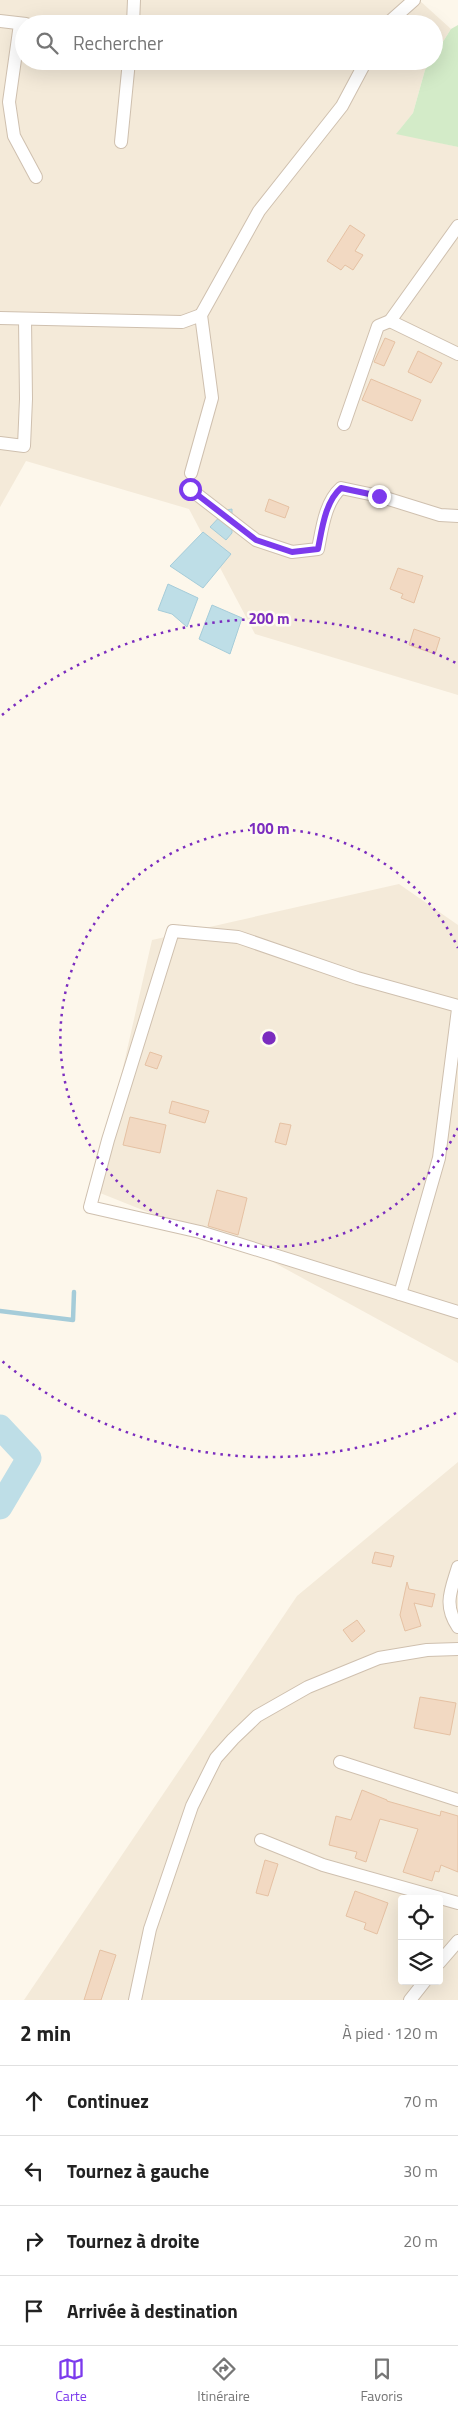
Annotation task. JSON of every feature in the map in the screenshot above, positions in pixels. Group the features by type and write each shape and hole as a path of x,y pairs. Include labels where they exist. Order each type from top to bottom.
{"street":[{"path":"133,15 134,0"},
{"path":"397,15 414,0"},
{"path":"0,22 15,23"},
{"path":"15,69 9,102 14,136 36,176"},
{"path":"121,142 128,70"},
{"path":"191,473 212,398 201,316 259,211 342,106 361,70"},
{"path":"344,424 378,326 390,321 458,226"},
{"path":"0,318 182,322 201,316"},
{"path":"0,443 24,446 26,399 24,319"},
{"path":"390,321 458,354"},
{"path":"190,489 256,540 292,552 318,549 325,516 336,492 341,488 379,496 440,515 458,516"},
{"path":"400,1294 439,1158 458,1008 357,978 238,937 173,931 108,1140 90,1207 200,1232 458,1312"},
{"path":"458,1567 449,1607 451,1617 458,1627"},
{"path":"135,2000 150,1929 192,1806 216,1758 233,1739 257,1716 308,1688 380,1658 427,1650 458,1649"},
{"path":"340,1762 458,1800"},
{"path":"262,1840 323,1865 458,1903"},
{"path":"443,1959 458,1941"},
{"path":"410,2000 422,1985"}],"shaded area":[{"path":"0,0 419,0 436,15 15,15 15,70 425,70 413,113 397,133 458,147 458,695 255,634 189,509 26,461 0,507"},
{"path":"443,22 451,29 443,42"},
{"path":"399,884 458,925 458,1363 273,1262 95,1191 152,940"},
{"path":"458,1462 458,2000 24,2000 297,1596"}],"green space":[{"path":"458,25 458,147 396,134 413,113 425,70 443,70 443,42 451,29"}],"water":[{"path":"232,509 232,533 226,540 210,527 226,510"},
{"path":"203,532 231,554 203,588 170,566"},
{"path":"168,584 198,598 187,627 172,614 158,610"},
{"path":"212,605 242,618 230,654 199,639"}],"building":[{"path":"350,225 365,235 355,251 363,255 353,270 345,265 341,270 327,261"},
{"path":"385,338 395,342 384,366 374,362"},
{"path":"418,351 442,363 431,383 408,372"},
{"path":"371,379 421,400 412,421 362,400"},
{"path":"269,499 289,507 285,518 265,511"},
{"path":"398,568 423,576 414,603 401,598 403,594 390,589"},
{"path":"414,629 440,638 435,654 409,645"},
{"path":"150,1052 162,1056 157,1069 145,1065"},
{"path":"172,1101 209,1111 205,1123 169,1113"},
{"path":"130,1117 166,1125 160,1153 123,1145"},
{"path":"280,1123 291,1125 286,1145 275,1142"},
{"path":"217,1190 247,1198 238,1235 208,1226"},
{"path":"375,1552 394,1556 391,1567 372,1563"},
{"path":"407,1582 409,1589 435,1594 432,1607 414,1603 421,1626 405,1631 400,1615"},
{"path":"357,1620 365,1631 352,1642 343,1630"},
{"path":"420,1697 456,1703 450,1735 414,1728"},
{"path":"362,1790 387,1801 440,1816 441,1811 458,1816 458,1872 441,1865 439,1872 435,1871 432,1881 403,1872 418,1829 380,1819 366,1862 355,1858 357,1852 329,1845 336,1816 351,1820"},
{"path":"265,1860 278,1864 268,1896 256,1893"},
{"path":"355,1891 388,1903 377,1934 364,1929 366,1923 346,1916"},
{"path":"100,1950 116,1955 101,2000 84,2000"}],"waterway":[{"path":"0,1311 73,1320 74,1292"},
{"path":"0,1427 29,1458 0,1507"}],"route":[{"path":"190,489 256,540 292,552 318,549 325,516 336,492 341,488 379,496"}]}
